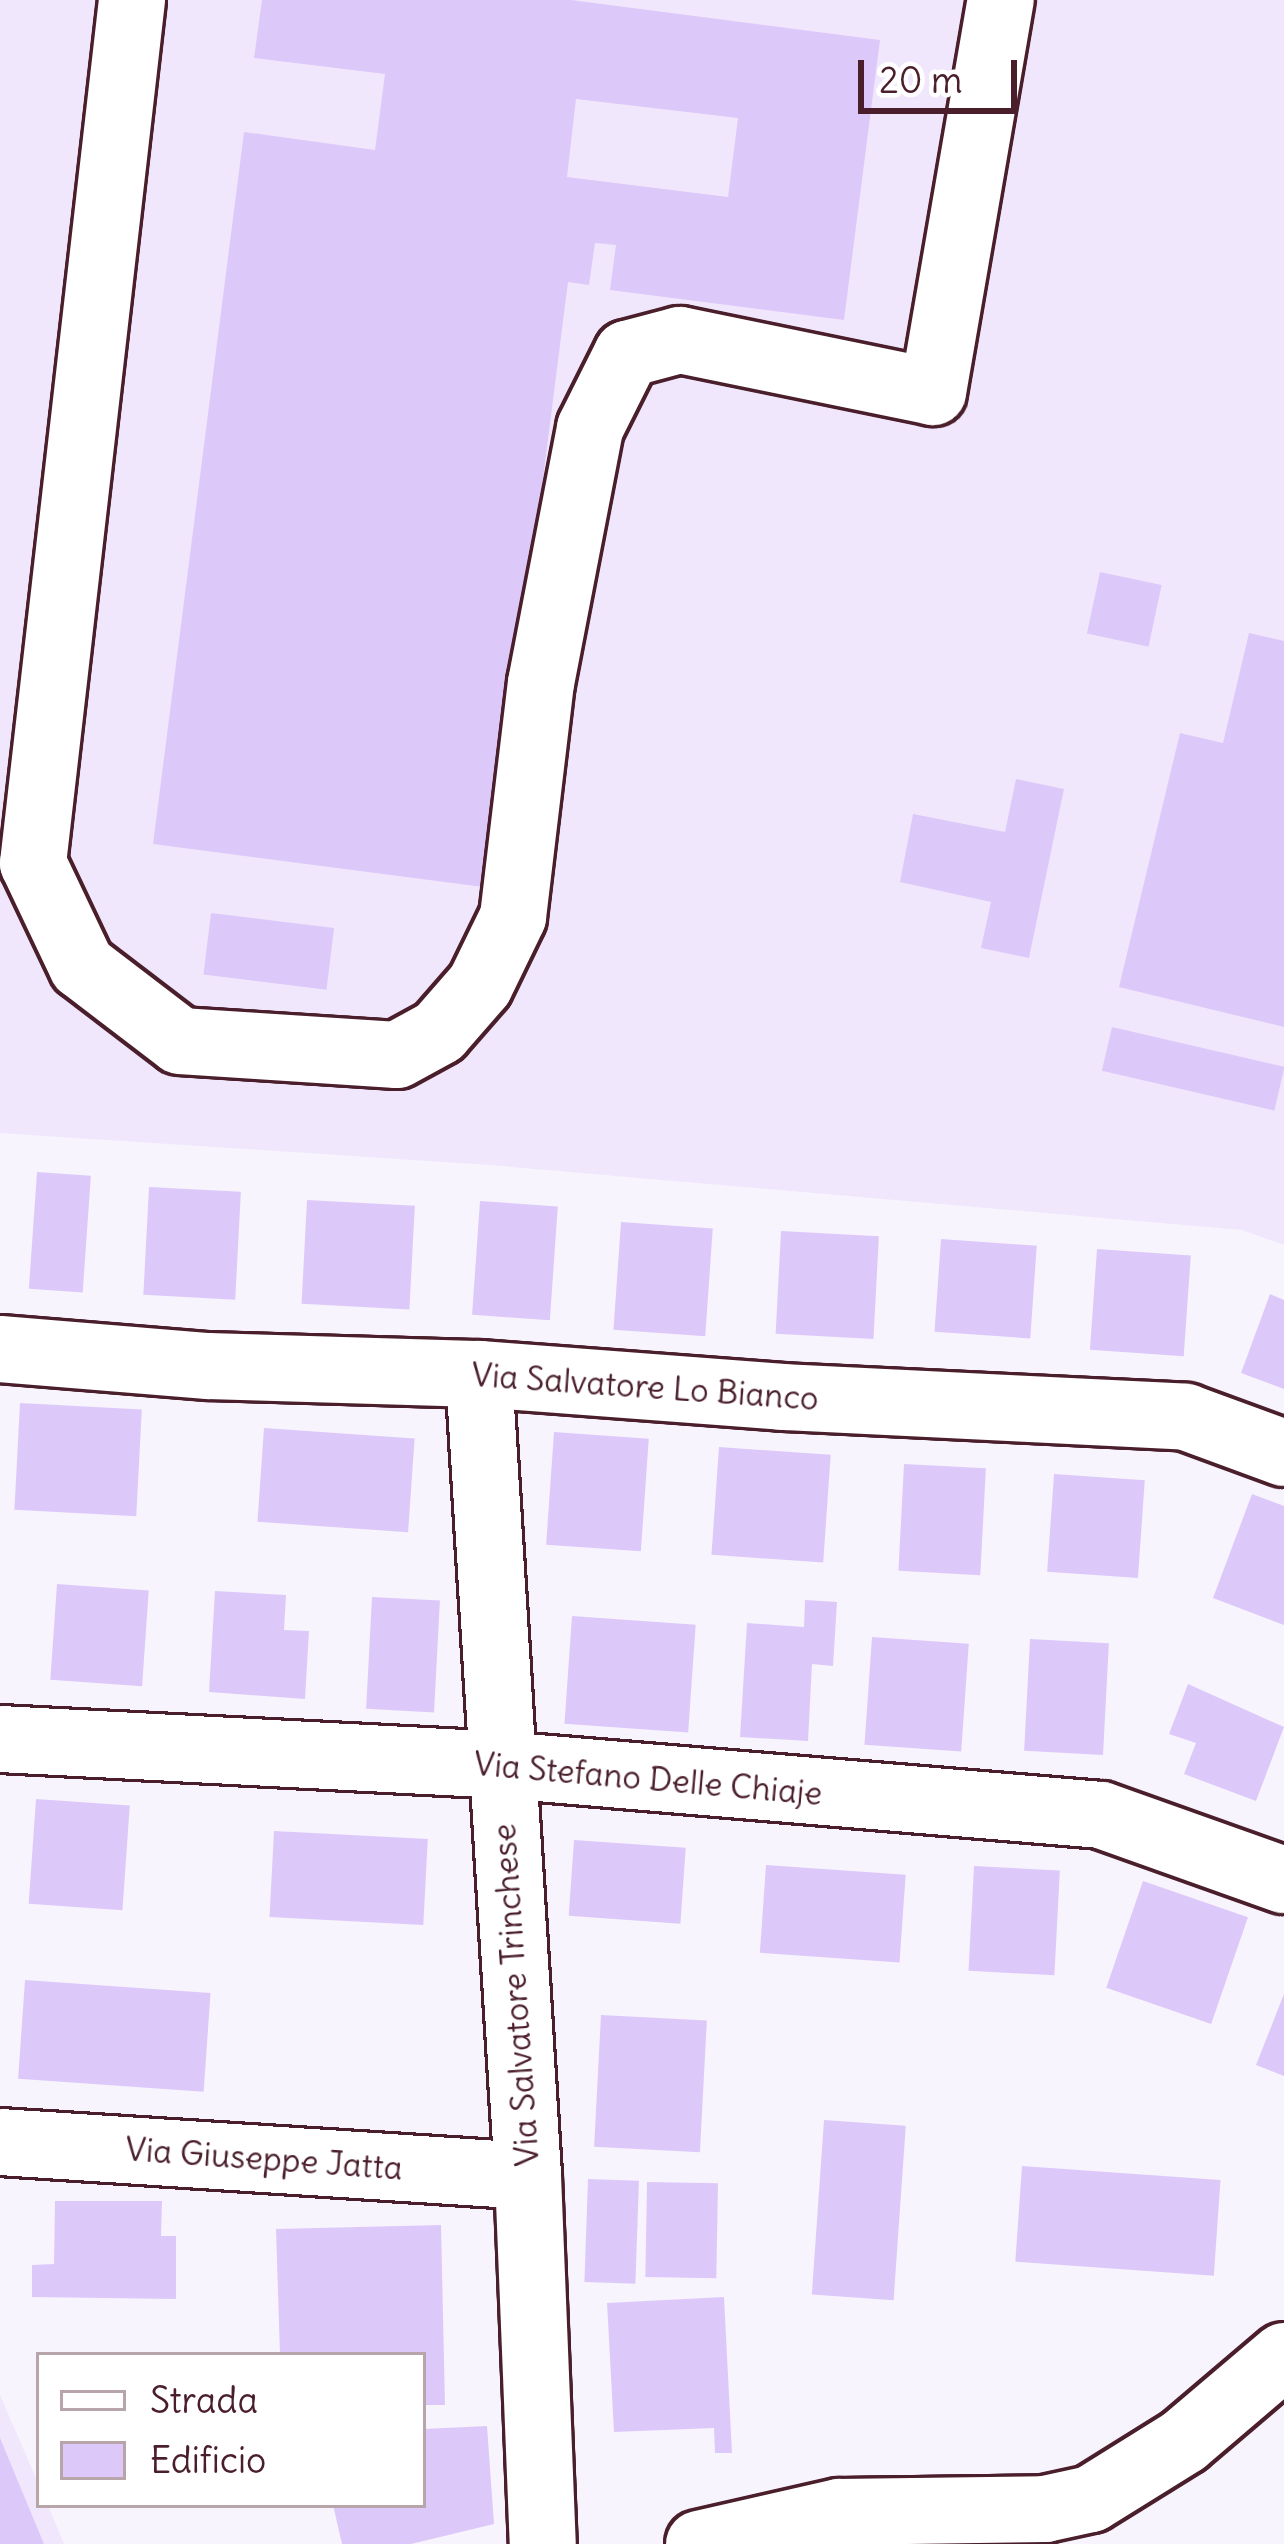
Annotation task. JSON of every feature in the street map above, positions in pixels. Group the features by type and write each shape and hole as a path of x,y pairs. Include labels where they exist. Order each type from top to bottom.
{"street":[{"path":"132,0 33,862 82,965 180,1041 398,1055 439,1032 480,985 513,917 541,683 590,428 627,354 680,340 933,392 1001,0"},
{"name":"Via Salvatore Lo Bianco","path":"0,1349 208,1366 479,1374 783,1397 1186,1417 1284,1453"},
{"name":"Via Salvatore Trinchese","path":"479,1374 528,2176 542,2544"},
{"name":"Via Stefano Delle Chiaje","path":"0,1739 502,1765 1101,1815 1284,1880"},
{"name":"Via Giuseppe Jatta","path":"0,2142 528,2176"},
{"path":"699,2544 838,2512 1043,2527 1136,2476 1284,2356"}],"shaded area":[{"path":"0,0 1284,0 1284,1245 1242,1230 489,1165 0,1133"},
{"path":"0,2395 36,2478 36,2508 49,2508 64,2544 0,2544"}],"building":[{"path":"262,0 571,0 880,40 844,320 610,290 616,245 595,243 589,285 568,282 491,888 153,844 244,132 375,150 385,74 254,58","holes":["576,99 738,118 728,197 567,177"]},
{"path":"1100,572 1162,585 1149,647 1087,634"},
{"path":"1249,633 1284,641 1284,1027 1119,987 1180,733 1223,743"},
{"path":"1016,779 1064,789 1029,958 981,948 991,902 900,882 913,814 1005,832"},
{"path":"211,913 334,928 327,990 203,975"},
{"path":"1112,1027 1284,1067 1274,1111 1102,1071"},
{"path":"37,1172 91,1176 83,1292 29,1289"},
{"path":"149,1187 241,1192 235,1300 143,1295"},
{"path":"307,1200 415,1206 409,1310 302,1304"},
{"path":"480,1201 558,1206 550,1320 472,1315"},
{"path":"621,1222 713,1228 705,1336 613,1330"},
{"path":"781,1231 879,1236 873,1339 776,1334"},
{"path":"941,1239 1037,1246 1030,1338 935,1332"},
{"path":"1097,1249 1191,1256 1184,1356 1090,1350"},
{"path":"1270,1294 1284,1300 1284,1389 1241,1373"},
{"path":"20,1403 142,1409 136,1516 14,1510"},
{"path":"264,1428 415,1439 408,1532 257,1522"},
{"path":"554,1432 649,1439 641,1551 546,1545"},
{"path":"719,1447 831,1455 823,1563 711,1555"},
{"path":"904,1464 986,1468 980,1575 898,1571"},
{"path":"1054,1474 1145,1480 1138,1578 1047,1572"},
{"path":"1252,1494 1284,1506 1284,1625 1213,1598"},
{"path":"57,1584 149,1590 142,1686 50,1680"},
{"path":"215,1591 286,1595 284,1630 309,1631 305,1699 209,1692"},
{"path":"372,1597 440,1601 434,1712 366,1709"},
{"path":"805,1600 837,1602 833,1666 812,1664 808,1741 740,1737 747,1623 804,1627"},
{"path":"572,1616 696,1625 688,1732 564,1724"},
{"path":"872,1637 969,1644 961,1752 864,1745"},
{"path":"1030,1639 1109,1643 1103,1755 1024,1751"},
{"path":"1188,1684 1284,1727 1256,1801 1184,1774 1196,1743 1169,1734"},
{"path":"36,1799 130,1806 122,1910 29,1904"},
{"path":"274,1831 428,1839 423,1925 269,1917"},
{"path":"574,1840 686,1848 680,1924 569,1916"},
{"path":"766,1865 906,1875 900,1963 760,1953"},
{"path":"974,1866 1060,1871 1054,1975 969,1971"},
{"path":"1143,1881 1248,1917 1211,2024 1106,1988"},
{"path":"25,1980 211,1993 204,2092 18,2079"},
{"path":"1284,1994 1284,2076 1256,2065"},
{"path":"601,2015 707,2021 700,2152 594,2147"},
{"path":"824,2120 906,2126 894,2300 812,2295"},
{"path":"1022,2166 1221,2180 1214,2276 1015,2262"},
{"path":"588,2179 639,2181 635,2284 584,2282"},
{"path":"647,2182 718,2183 716,2278 645,2277"},
{"path":"55,2201 162,2201 161,2236 176,2236 176,2299 32,2297 32,2265 54,2264"},
{"path":"441,2225 445,2405 426,2405 426,2352 280,2352 276,2229"},
{"path":"724,2297 732,2453 715,2453 714,2428 614,2432 607,2303"},
{"path":"487,2426 494,2524 411,2544 342,2544 334,2508 426,2508 426,2429"},
{"path":"0,2438 44,2544 0,2544"}]}
